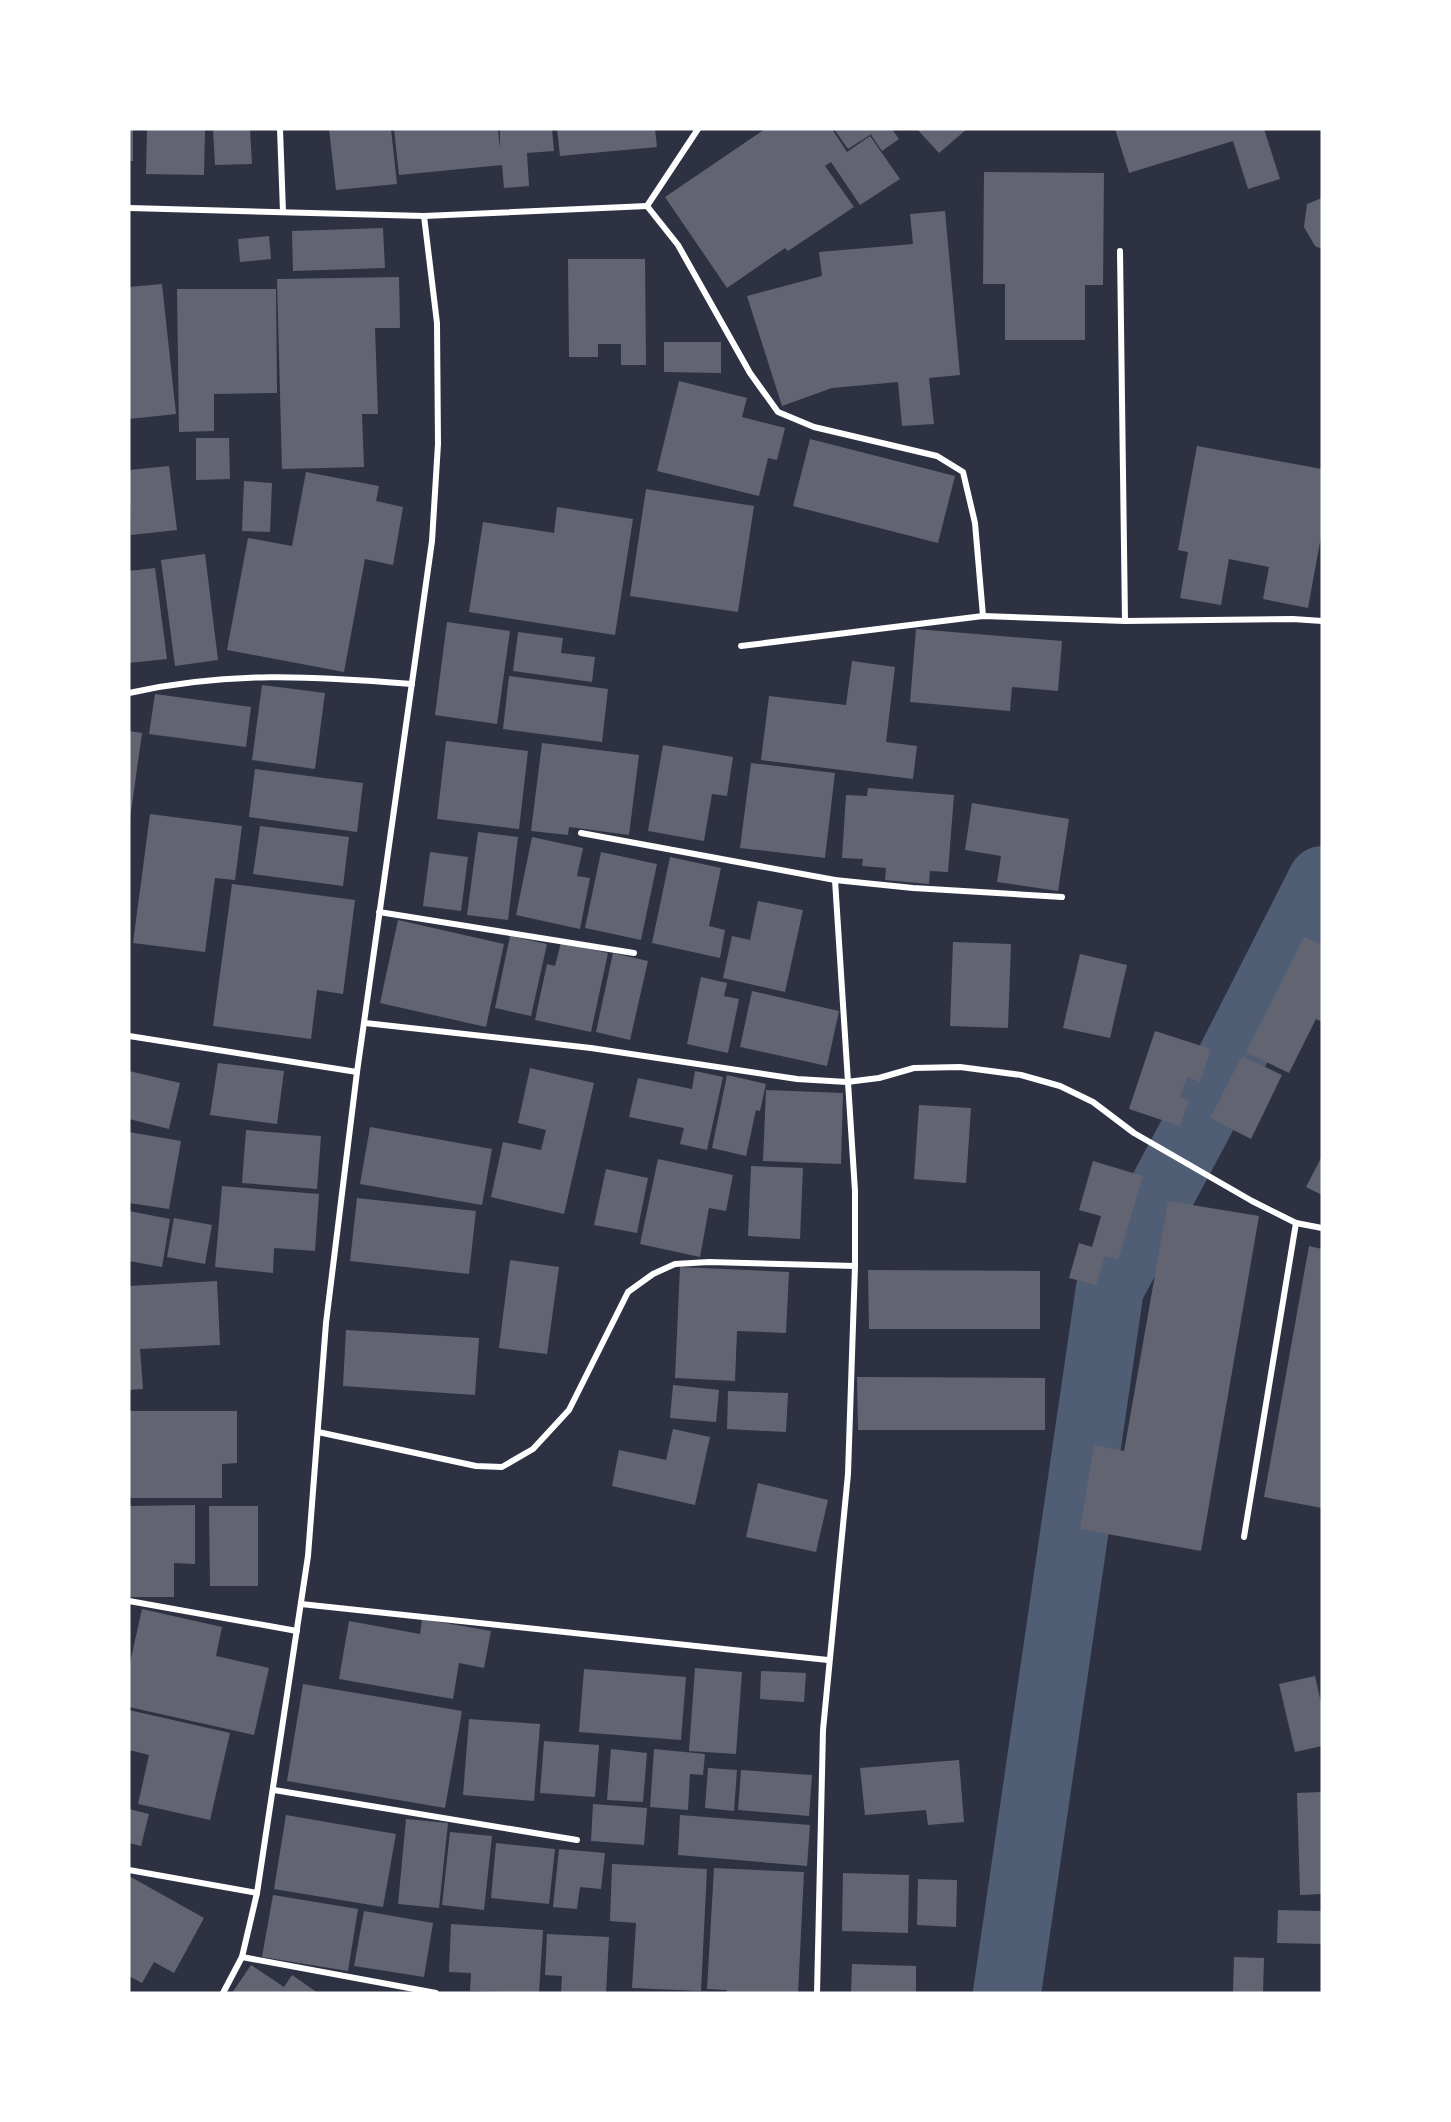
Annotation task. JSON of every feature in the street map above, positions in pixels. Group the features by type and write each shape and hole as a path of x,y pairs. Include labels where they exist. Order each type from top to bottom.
{"street":[{"path":"280,129 283,212"},
{"path":"647,206 698,129"},
{"path":"129,208 424,216 647,206"},
{"path":"647,206 678,245 750,373 778,412 814,427 937,456 963,472 975,523 983,616"},
{"path":"223,1993 242,1957 257,1893 308,1556 326,1323 357,1072 366,1023 432,541 438,444 437,323 424,216"},
{"path":"1120,251 1125,621"},
{"path":"741,646 983,616 1125,621 1293,619 1322,621"},
{"path":"129,693 226,677 311,676 412,684"},
{"path":"582,833 836,880 914,888 1062,897"},
{"path":"817,1993 823,1730 828,1660 848,1474 855,1266 855,1191 836,880"},
{"path":"380,912 634,953"},
{"path":"366,1023 591,1048 797,1079 847,1083 879,1078 914,1068 960,1067 1021,1075 1060,1086 1093,1102 1134,1133 1251,1201 1296,1223 1322,1228"},
{"path":"129,1036 357,1072"},
{"path":"1244,1537 1296,1223"},
{"path":"318,1432 476,1466 502,1467 533,1449 569,1410 628,1292 653,1274 675,1264 709,1262 855,1266"},
{"path":"129,1601 297,1631"},
{"path":"301,1604 828,1660"},
{"path":"274,1790 577,1840"},
{"path":"129,1870 257,1893"},
{"path":"242,1957 436,1993"}],"building":[{"path":"129,129 133,129 133,161 129,161"},
{"path":"147,129 205,129 204,175 146,174"},
{"path":"213,129 250,129 252,164 215,165"},
{"path":"329,129 391,129 397,184 336,190"},
{"path":"394,129 498,129 500,149 500,129 552,129 554,151 527,153 529,186 504,188 502,165 399,175"},
{"path":"557,129 655,129 657,147 560,156"},
{"path":"765,129 832,129 847,152 870,136 900,179 860,205 831,162 825,166 854,207 788,251 785,248 727,288 665,197"},
{"path":"834,129 892,129 899,139 882,151 871,135 873,133 848,149"},
{"path":"917,129 967,129 939,153"},
{"path":"1115,129 1264,129 1280,179 1248,189 1233,141 1129,173"},
{"path":"984,172 1104,173 1103,285 1085,285 1085,340 1005,340 1005,284 983,284"},
{"path":"1322,198 1322,249 1315,246 1304,227 1307,204"},
{"path":"945,211 960,375 929,378 934,424 902,426 898,382 832,388 782,406 747,296 822,276 819,252 913,244 910,214"},
{"path":"383,228 385,268 293,271 292,231"},
{"path":"269,236 271,259 240,262 238,239"},
{"path":"568,259 645,259 646,365 621,365 621,344 598,344 598,357 569,357"},
{"path":"399,277 400,328 375,328 378,414 362,414 364,467 282,469 277,279"},
{"path":"162,284 176,414 129,419 129,287"},
{"path":"177,289 276,289 277,393 214,394 214,431 179,432"},
{"path":"664,342 721,342 721,373 664,372"},
{"path":"679,381 747,398 742,417 785,428 777,460 768,458 759,496 657,471"},
{"path":"196,438 229,438 230,479 196,480"},
{"path":"810,439 955,476 938,543 793,506"},
{"path":"1197,446 1322,469 1322,531 1308,608 1263,599 1269,567 1229,559 1221,605 1180,598 1188,552 1178,550"},
{"path":"169,466 177,530 131,535 129,470"},
{"path":"306,472 379,486 376,501 403,507 393,565 365,559 344,672 227,650 248,538 292,546"},
{"path":"244,481 272,483 270,532 242,531"},
{"path":"646,489 754,506 738,612 630,596"},
{"path":"557,507 633,519 615,635 469,612 483,522 554,533"},
{"path":"205,554 218,660 175,666 161,560"},
{"path":"155,568 167,659 129,663 129,571"},
{"path":"447,622 510,631 497,724 435,715"},
{"path":"916,629 1062,641 1058,691 1012,687 1010,711 910,702"},
{"path":"518,632 563,638 561,653 595,657 592,682 513,671"},
{"path":"852,661 895,667 886,742 917,746 913,779 761,760 769,696 846,705"},
{"path":"509,676 608,689 602,742 503,729"},
{"path":"262,685 325,693 315,769 252,760"},
{"path":"155,694 251,707 246,747 149,734"},
{"path":"129,731 142,733 130,819 129,818"},
{"path":"446,741 528,751 519,829 437,819"},
{"path":"542,743 639,755 629,835 569,827 568,835 531,831"},
{"path":"663,745 733,757 727,796 712,794 704,841 648,831"},
{"path":"751,763 835,773 825,858 740,848"},
{"path":"255,769 363,783 357,832 249,817"},
{"path":"868,788 954,795 948,872 930,871 929,884 885,880 886,868 862,866 863,859 842,858 846,795 867,796"},
{"path":"972,803 1069,819 1058,891 997,882 1001,856 965,850"},
{"path":"150,814 242,826 235,880 215,878 205,952 133,943"},
{"path":"260,826 349,837 343,886 253,874"},
{"path":"478,832 518,837 508,920 467,915"},
{"path":"532,837 583,848 577,876 590,878 580,929 516,915"},
{"path":"430,852 468,857 461,911 423,906"},
{"path":"601,852 657,864 641,940 585,928"},
{"path":"670,857 721,868 709,926 725,930 720,958 652,943"},
{"path":"232,884 355,900 343,994 317,990 311,1039 213,1026"},
{"path":"758,901 803,910 785,992 723,978 732,936 750,940"},
{"path":"398,920 504,944 486,1027 380,1003"},
{"path":"510,936 547,944 531,1016 495,1008"},
{"path":"1304,937 1322,945 1322,1022 1316,1019 1289,1073 1246,1052"},
{"path":"561,942 608,953 591,1032 535,1020 547,964 555,966"},
{"path":"953,942 1011,944 1008,1028 950,1026"},
{"path":"613,953 648,961 630,1040 596,1032"},
{"path":"1080,954 1127,965 1110,1038 1063,1028"},
{"path":"701,977 727,983 724,996 739,999 728,1053 687,1044"},
{"path":"752,991 839,1011 827,1066 740,1047"},
{"path":"1155,1031 1211,1049 1200,1082 1187,1077 1180,1098 1189,1100 1180,1126 1129,1109"},
{"path":"1242,1056 1282,1075 1251,1139 1210,1118"},
{"path":"218,1063 284,1071 277,1124 210,1115"},
{"path":"530,1068 594,1083 564,1214 491,1197 503,1142 541,1150 546,1130 518,1123"},
{"path":"129,1071 180,1083 169,1129 129,1119"},
{"path":"695,1071 723,1077 707,1150 680,1144 684,1128 629,1117 638,1078 692,1089"},
{"path":"727,1075 766,1084 760,1111 756,1110 746,1156 712,1148"},
{"path":"766,1090 843,1093 841,1164 763,1161"},
{"path":"919,1105 971,1108 966,1183 914,1179"},
{"path":"370,1127 492,1149 482,1205 360,1184"},
{"path":"246,1130 321,1136 317,1189 242,1183"},
{"path":"129,1132 181,1141 169,1209 129,1203"},
{"path":"1322,1156 1322,1195 1306,1187"},
{"path":"658,1159 733,1175 726,1211 709,1208 700,1257 640,1244"},
{"path":"1093,1161 1143,1176 1118,1260 1105,1256 1096,1285 1069,1278 1079,1243 1092,1247 1101,1216 1079,1210"},
{"path":"751,1166 803,1168 800,1239 748,1236"},
{"path":"606,1169 648,1178 637,1233 594,1225"},
{"path":"222,1186 319,1194 315,1251 274,1248 273,1273 215,1267"},
{"path":"357,1198 476,1211 469,1274 350,1261"},
{"path":"1168,1201 1259,1216 1201,1551 1080,1529 1094,1445 1124,1451"},
{"path":"129,1211 170,1219 162,1267 129,1261"},
{"path":"174,1218 212,1225 205,1264 167,1257"},
{"path":"1309,1246 1322,1249 1322,1508 1264,1497"},
{"path":"510,1260 559,1267 547,1354 499,1348"},
{"path":"680,1267 789,1272 786,1333 737,1331 735,1381 675,1378"},
{"path":"868,1270 1040,1271 1040,1329 869,1329"},
{"path":"217,1281 220,1345 140,1349 143,1389 129,1390 129,1286"},
{"path":"346,1330 479,1338 475,1395 343,1386"},
{"path":"857,1377 1045,1378 1045,1430 858,1430"},
{"path":"673,1385 719,1390 716,1422 670,1418"},
{"path":"728,1391 788,1393 786,1432 727,1429"},
{"path":"129,1411 237,1411 237,1463 222,1464 222,1498 129,1498"},
{"path":"673,1429 710,1437 695,1505 612,1486 619,1450 666,1460"},
{"path":"758,1483 828,1500 816,1552 746,1537"},
{"path":"195,1505 195,1564 174,1563 174,1597 129,1597 129,1506"},
{"path":"209,1506 258,1506 258,1586 210,1586"},
{"path":"142,1609 222,1627 216,1656 269,1668 254,1735 129,1707 129,1667"},
{"path":"422,1619 491,1631 484,1668 459,1663 453,1699 339,1679 349,1621 420,1634"},
{"path":"695,1668 742,1672 736,1754 689,1751"},
{"path":"584,1669 686,1677 681,1740 579,1732"},
{"path":"761,1671 806,1673 804,1702 760,1699"},
{"path":"1315,1676 1322,1707 1322,1746 1295,1752 1279,1684"},
{"path":"303,1684 462,1711 445,1808 287,1781"},
{"path":"129,1710 230,1733 210,1820 138,1804 149,1755 129,1750"},
{"path":"469,1719 540,1724 534,1801 463,1795"},
{"path":"544,1741 599,1745 595,1797 540,1793"},
{"path":"611,1749 647,1753 643,1802 607,1800"},
{"path":"654,1749 705,1754 703,1775 690,1774 688,1810 650,1807"},
{"path":"959,1760 964,1822 928,1825 926,1810 865,1815 860,1768"},
{"path":"708,1768 737,1770 734,1811 705,1808"},
{"path":"741,1770 812,1775 809,1816 738,1810"},
{"path":"1322,1792 1322,1894 1300,1895 1297,1793"},
{"path":"593,1804 647,1808 644,1845 591,1841"},
{"path":"129,1809 149,1814 141,1846 129,1843"},
{"path":"286,1815 396,1834 383,1907 274,1889"},
{"path":"680,1815 810,1825 807,1866 678,1855"},
{"path":"406,1819 448,1823 439,1908 398,1904"},
{"path":"450,1832 492,1836 484,1910 442,1905"},
{"path":"496,1843 555,1849 549,1904 491,1898"},
{"path":"559,1849 605,1853 601,1889 580,1887 577,1909 553,1907"},
{"path":"612,1864 707,1869 701,1991 632,1988 636,1923 610,1921"},
{"path":"714,1868 804,1872 798,1993 726,1993 727,1990 707,1989"},
{"path":"843,1873 909,1875 908,1933 842,1931"},
{"path":"129,1876 204,1918 174,1973 154,1962 142,1983 129,1976"},
{"path":"918,1879 957,1880 956,1927 917,1925"},
{"path":"273,1895 358,1909 348,1971 262,1957"},
{"path":"1278,1910 1322,1911 1322,1944 1277,1943"},
{"path":"364,1911 433,1923 424,1977 354,1966"},
{"path":"451,1924 543,1930 539,1993 470,1991 471,1973 449,1972"},
{"path":"547,1934 609,1937 606,1993 561,1993 562,1976 545,1975"},
{"path":"1234,1957 1264,1958 1263,1993 1233,1993"},
{"path":"852,1964 916,1966 916,1993 851,1993"},
{"path":"251,1965 284,1987 292,1975 318,1993 232,1993"}],"waterway":[{"path":"1007,1993 1110,1288 1197,1126 1322,880"}]}
